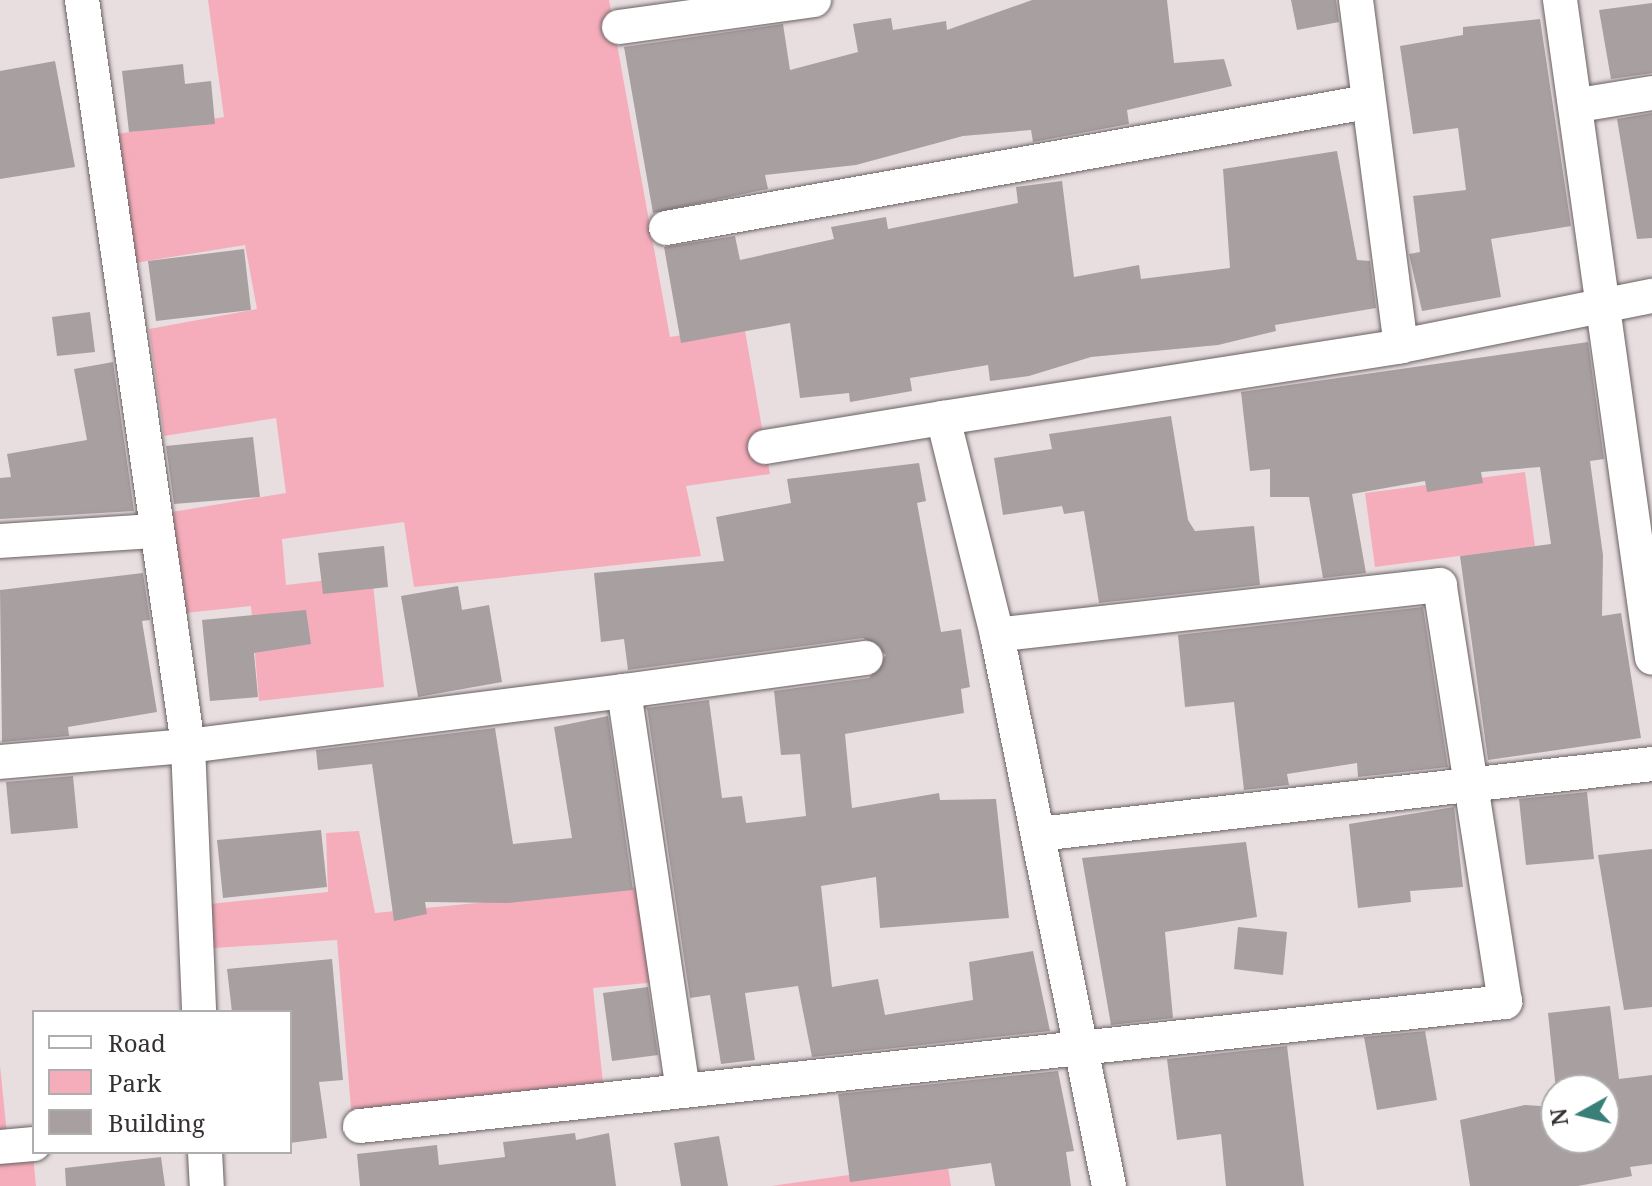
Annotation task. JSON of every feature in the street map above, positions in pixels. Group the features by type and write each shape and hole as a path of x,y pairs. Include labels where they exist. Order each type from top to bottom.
{"street":[{"path":"82,0 188,746 199,1010"},
{"path":"1356,0 1401,346"},
{"path":"1560,0 1652,561"},
{"path":"1572,0 1652,658"},
{"path":"619,27 798,1"},
{"path":"1585,104 1652,93"},
{"path":"666,228 1367,102"},
{"path":"765,447 1401,346 1652,296"},
{"path":"943,418 997,635 1109,1186"},
{"path":"0,541 156,531"},
{"path":"360,1126 1505,1002 1440,585 997,635"},
{"path":"0,762 188,746 866,658"},
{"path":"624,691 683,1090"},
{"path":"1039,834 1652,764"},
{"path":"0,1147 32,1144"},
{"path":"205,1154 207,1186"}],"green space":[{"path":"208,0 609,0 670,337 744,325 770,474 686,486 701,556 414,587 404,522 282,539 286,585 372,575 384,687 259,701 251,606 185,613 172,512 286,493 276,418 164,436 149,329 257,309 245,245 135,263 117,134 224,117"},
{"path":"1525,472 1535,546 1375,567 1365,493"},
{"path":"359,831 375,913 650,886 658,982 593,988 604,1093 352,1121 337,940 214,948 210,904 328,892 326,833"},
{"path":"0,1065 7,1135 31,1134 36,1186 0,1186"},
{"path":"947,1161 951,1186 771,1186"}],"building":[{"path":"1032,0 1167,0 1174,63 1224,59 1232,86 1127,110 1129,124 1033,142 1031,130 963,136 856,165 765,175 768,189 653,213 624,47 783,24 790,70 858,52 853,24 891,18 893,30 946,21 947,30"},
{"path":"1291,0 1336,0 1339,22 1297,30"},
{"path":"1652,3 1652,73 1611,79 1599,10"},
{"path":"1540,19 1571,226 1491,239 1501,297 1422,311 1409,254 1420,252 1413,196 1466,190 1458,128 1413,134 1400,46 1463,35 1463,27"},
{"path":"55,61 75,167 0,179 0,71"},
{"path":"183,64 185,84 211,81 215,124 129,132 122,71"},
{"path":"1652,113 1652,238 1637,239 1617,119"},
{"path":"1337,151 1357,260 1370,261 1376,308 1275,325 1276,331 1218,345 1091,357 1029,376 990,381 988,365 910,378 912,391 850,402 849,393 800,398 790,323 681,343 664,247 735,236 740,260 834,239 831,227 886,217 888,229 1018,203 1016,187 1062,181 1074,277 1139,265 1141,279 1230,268 1223,169"},
{"path":"244,249 251,310 156,321 148,261"},
{"path":"90,312 95,352 57,356 52,317"},
{"path":"1588,342 1604,459 1590,461 1603,555 1602,616 1621,613 1641,738 1488,760 1460,556 1551,544 1540,467 1481,472 1483,483 1427,492 1425,481 1352,494 1366,573 1323,578 1309,497 1270,497 1270,469 1250,471 1241,392"},
{"path":"113,362 134,511 0,519 0,478 11,477 7,454 87,440 74,369"},
{"path":"1171,416 1188,520 1195,531 1254,526 1260,585 1099,603 1084,511 1064,514 1062,506 1003,515 994,458 1052,449 1049,434"},
{"path":"253,437 260,497 174,504 166,446"},
{"path":"919,463 926,501 917,503 941,632 961,629 970,687 961,689 964,713 845,734 852,808 939,793 940,800 996,799 1009,918 880,928 876,877 821,886 832,987 878,979 885,1015 973,1000 969,962 1033,951 1050,1031 812,1057 798,986 745,993 755,1060 721,1064 710,995 690,998 647,708 709,700 722,798 742,796 746,823 806,816 800,754 781,755 774,691 869,678 886,655 863,638 628,670 624,639 601,642 594,573 724,561 716,517 791,503 787,479"},
{"path":"384,546 388,587 323,594 318,553"},
{"path":"143,573 150,620 142,621 157,712 68,727 69,736 2,742 0,590"},
{"path":"458,586 462,610 489,605 502,682 418,697 401,596"},
{"path":"1423,607 1448,767 1358,777 1357,763 1287,774 1289,785 1244,790 1234,702 1185,707 1178,635"},
{"path":"306,610 311,644 254,653 258,697 210,701 202,620"},
{"path":"608,716 633,890 507,903 425,902 427,914 394,921 372,764 318,770 316,750 495,728 513,844 572,838 554,727"},
{"path":"73,776 78,828 11,834 6,782"},
{"path":"1587,792 1594,859 1526,865 1519,799"},
{"path":"1454,807 1463,887 1410,891 1411,902 1358,908 1349,824"},
{"path":"321,830 327,887 223,898 217,840"},
{"path":"1246,842 1257,917 1165,932 1173,1018 1111,1025 1082,858"},
{"path":"1652,849 1652,1007 1624,1010 1598,855"},
{"path":"1238,927 1287,932 1283,975 1234,969"},
{"path":"332,959 343,1080 319,1082 327,1138 292,1143 292,1010 232,1010 227,969"},
{"path":"648,987 658,1055 612,1061 603,993"},
{"path":"1610,1006 1618,1074 1554,1074 1548,1013"},
{"path":"1425,1031 1437,1100 1377,1110 1364,1037"},
{"path":"1287,1046 1304,1186 1226,1186 1221,1134 1177,1140 1167,1059"},
{"path":"1058,1071 1074,1151 1066,1152 1071,1186 995,1186 991,1163 850,1182 838,1094"},
{"path":"1652,1075 1652,1164 1630,1167 1632,1176 1578,1186 1470,1186 1460,1120 1525,1105 1540,1106 1540,1154 1620,1154 1620,1079"},
{"path":"575,1133 576,1140 609,1133 616,1186 360,1186 357,1154 437,1145 439,1165 505,1157 503,1142"},
{"path":"719,1136 728,1186 681,1186 674,1143"},
{"path":"161,1157 165,1186 66,1186 65,1168"}]}
